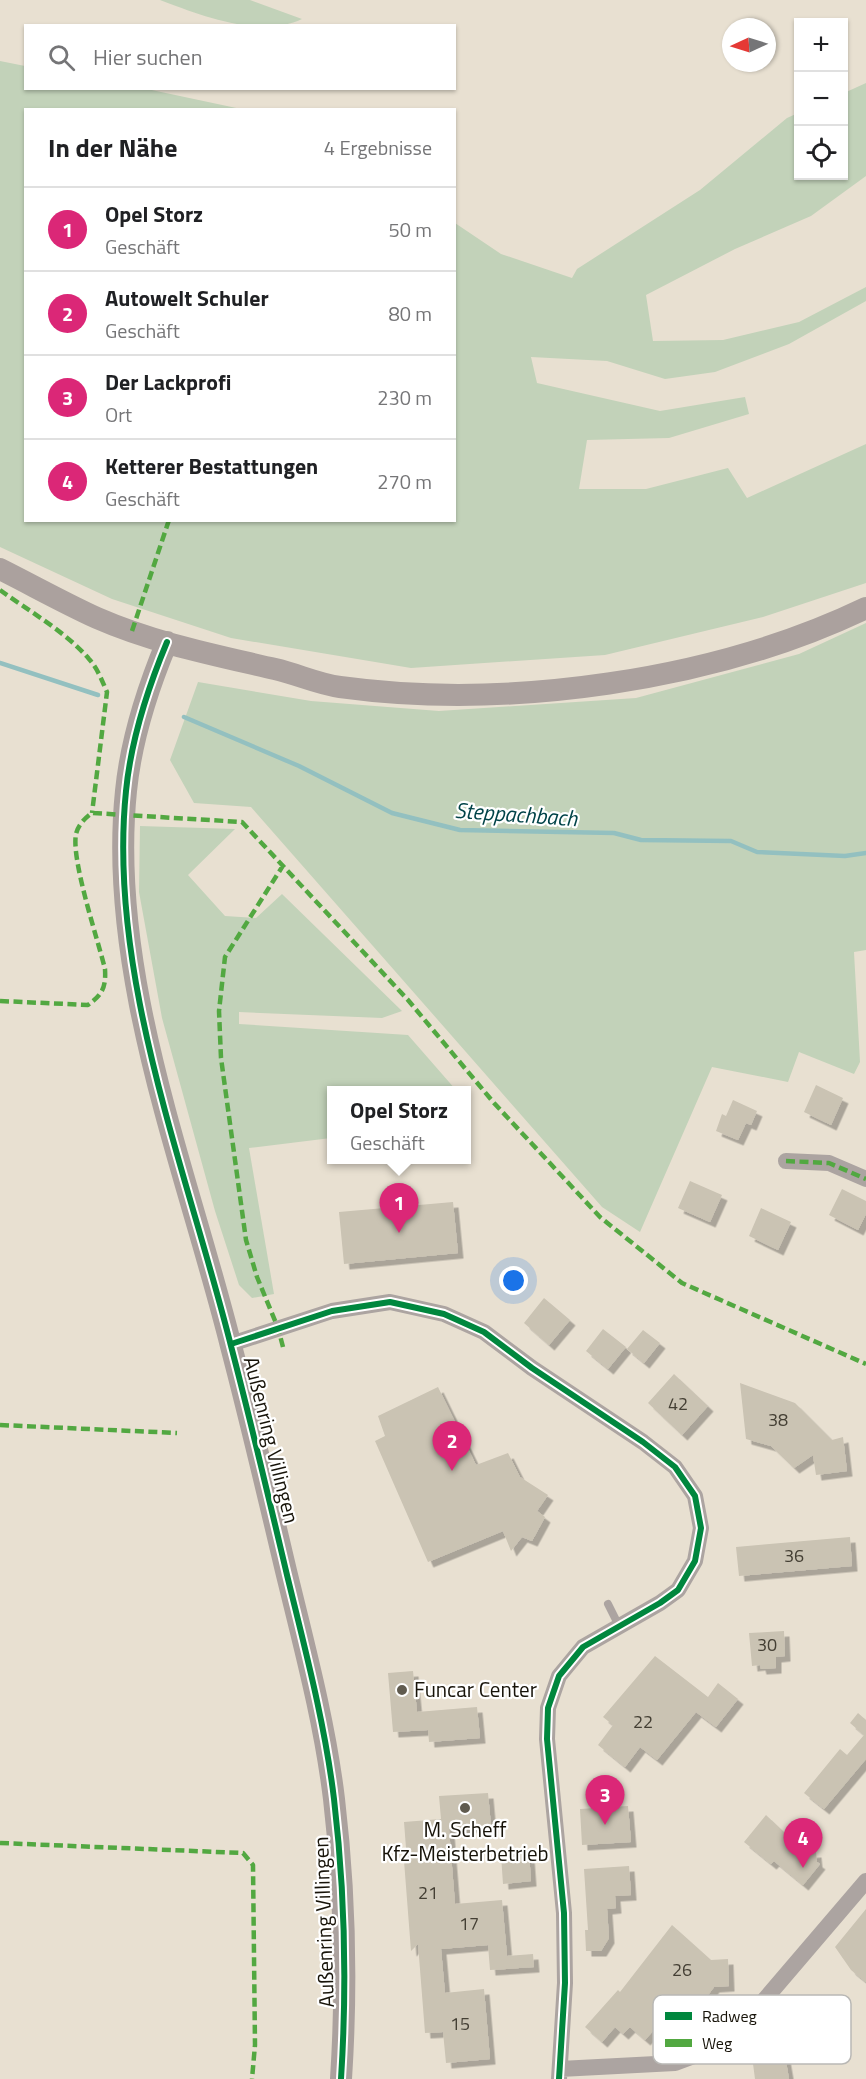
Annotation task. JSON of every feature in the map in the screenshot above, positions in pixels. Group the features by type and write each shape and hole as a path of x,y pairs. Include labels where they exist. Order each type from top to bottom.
{"street":[{"path":"0,569 97,618 167,642 339,687 451,695 563,688 669,674 821,630 866,608"},
{"name":"Außenring Villingen","path":"167,642 141,715 126,791 126,899 133,964 144,1022 231,1344 312,1675 333,1797 343,1900 344,2024 340,2079"},
{"path":"786,1161 829,1163 866,1179"},
{"path":"231,1344 332,1311 390,1302 444,1314 484,1332 532,1368 643,1442 675,1467 695,1496 701,1528 695,1561 678,1590 660,1603 583,1647 559,1676 548,1708 547,1739 564,1913 565,1983 559,2074 664,2064"},
{"path":"769,1995 866,1881"}],"lane":[{"path":"608,1604 619,1626"}],"green space":[{"path":"160,0 250,0 302,19 288,24 236,24"},
{"path":"0,61 24,66 24,90 152,90 236,108 24,108 24,522 456,522 456,224 501,254 572,278 577,269 700,190 787,118 794,115 794,180 848,180 848,91 866,83 866,176 811,216 735,249 646,295 653,341 723,340 799,322 866,287 866,301 789,344 715,372 665,379 607,361 531,357 537,383 660,411 745,397 749,414 669,438 587,440 579,489 646,489 728,468 747,498 866,444 866,583 763,617 605,655 411,668 231,638 112,599 0,547"},
{"path":"866,623 866,950 854,952 860,1062 854,1074 799,1052 788,1082 712,1067 640,1232 602,1207 251,807 194,803 170,760 198,682 311,701 439,711 636,698 799,654"},
{"path":"140,826 235,829 188,875 225,916 256,918 282,894 402,1011 382,1018 239,1012 239,1024 408,1035 453,1086 327,1086 327,1138 249,1148 274,1294 252,1298 239,1285 215,1211 162,1018 139,892"}],"building":[{"path":"816,1085 843,1098 831,1125 804,1112"},
{"path":"733,1100 757,1111 751,1125 746,1123 738,1140 716,1131 722,1114 726,1116"},
{"path":"690,1181 722,1195 710,1222 678,1208"},
{"path":"842,1189 866,1201 866,1214 858,1230 829,1215"},
{"path":"453,1202 458,1253 344,1264 339,1212"},
{"path":"761,1208 791,1222 778,1250 749,1236"},
{"path":"544,1298 570,1320 549,1345 524,1323"},
{"path":"603,1329 626,1347 608,1369 586,1351"},
{"path":"643,1330 660,1343 644,1363 627,1349"},
{"path":"674,1374 708,1406 682,1435 648,1403"},
{"path":"740,1383 795,1403 832,1440 843,1437 847,1471 816,1475 813,1455 794,1468 771,1446 746,1439"},
{"path":"438,1387 476,1465 508,1453 520,1477 548,1495 537,1511 545,1517 532,1541 522,1537 511,1551 503,1531 428,1562 375,1441 385,1436 378,1416"},
{"path":"850,1537 852,1566 739,1576 736,1547"},
{"path":"784,1631 785,1656 776,1657 776,1668 761,1669 760,1665 752,1666 749,1633"},
{"path":"655,1656 708,1697 718,1683 738,1699 716,1727 696,1712 657,1760 640,1747 625,1767 598,1745 613,1725 603,1717"},
{"name":"Funcar Center","path":"413,1671 417,1712 477,1707 480,1738 429,1742 428,1730 393,1732 388,1673"},
{"path":"858,1713 866,1720 866,1759 824,1809 804,1793 840,1749 847,1755 864,1735 850,1723"},
{"path":"488,1793 491,1826 449,1829 455,1904 502,1900 507,1956 533,1954 534,1967 490,1970 488,1945 441,1949 445,1993 484,1989 490,2059 446,2063 443,2032 425,2033 418,1944 411,1951 403,1848 406,1848 404,1822 441,1819 439,1796"},
{"path":"628,1806 631,1842 582,1845 580,1809"},
{"path":"766,1815 806,1853 816,1852 817,1862 820,1864 803,1885 774,1861 771,1864 744,1842"},
{"path":"529,1853 531,1881 503,1884 501,1855"},
{"path":"629,1866 631,1895 615,1896 616,1908 607,1909 609,1938 601,1951 586,1951 585,1930 588,1930 584,1869"},
{"path":"866,1909 866,1982 851,1970 835,1947"},
{"path":"672,1925 711,1960 728,1959 729,1986 714,1987 708,1995 653,1995 653,2031 645,2040 630,2027 623,2034 615,2027 602,2042 585,2027 618,1990 620,1992"},
{"path":"753,2064 786,2064 789,2079 755,2079"}],"waterway":[{"name":"Steppachbach","path":"0,663 98,695"},
{"name":"Steppachbach","path":"184,717 299,766 392,813 460,830 614,833 641,840 731,841 757,852 845,856 866,853"}],"marked path":[{"path":"132,631 168,522"},
{"path":"0,590 80,649 100,675 107,692 92,813"},
{"path":"0,1001 88,1005 103,990 105,969 81,880 76,846 78,828 92,813 242,822 408,1000 494,1103 600,1217 682,1283 866,1364"},
{"path":"283,1347 246,1240 221,1058 219,1011 225,957 284,864"},
{"path":"786,1161 829,1163 866,1179"},
{"path":"0,1425 177,1433"},
{"path":"0,1843 243,1853 253,1865 255,2045 252,2079"}],"cycle path":[{"path":"167,642 141,715 128,772 123,860 128,931 139,1001 155,1072 238,1375 320,1715 334,1799 343,1904 344,2009 341,2079"},
{"path":"231,1344 332,1311 390,1302 444,1314 484,1332 532,1368 643,1442 675,1467 695,1496 701,1528 695,1561 678,1590 660,1603 583,1647 559,1676 548,1708 547,1739 564,1913 565,1983 559,2079"}],"place":[{"name":"Opel Storz","path":"399,1233"},
{"name":"Autowelt Schuler","path":"452,1471"},
{"name":"Funcar Center","path":"402,1690"},
{"name":"M. Scheff Kfz-Meisterbetrieb","path":"465,1808"},
{"name":"Der Lackprofi","path":"605,1825"},
{"name":"Ketterer Bestattungen","path":"803,1868"}]}
